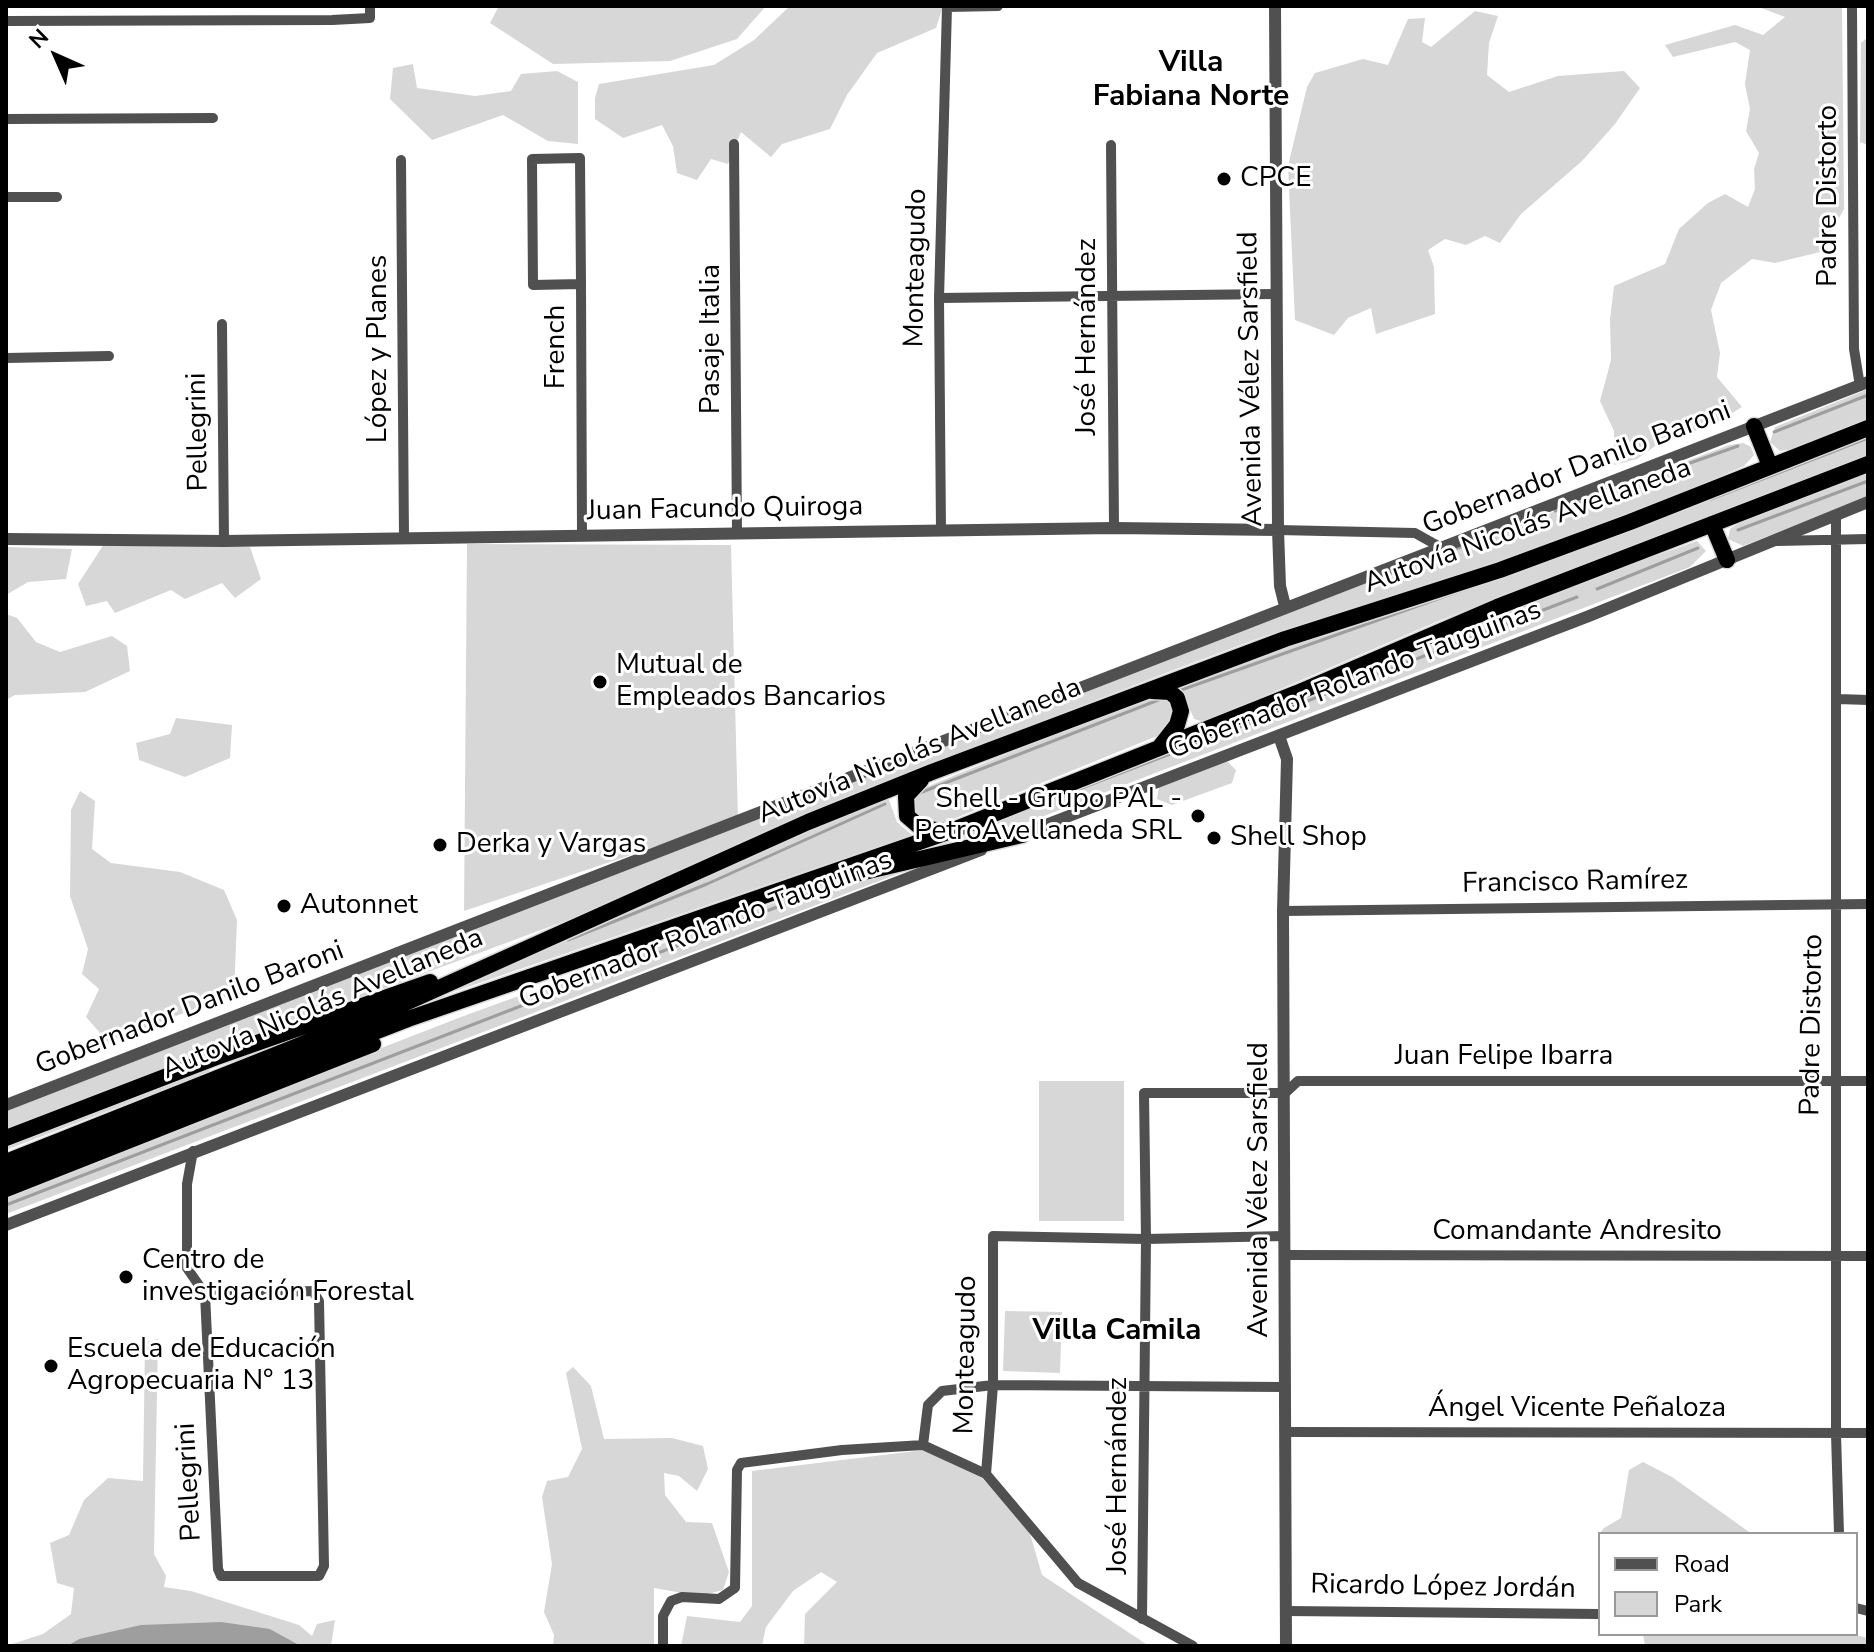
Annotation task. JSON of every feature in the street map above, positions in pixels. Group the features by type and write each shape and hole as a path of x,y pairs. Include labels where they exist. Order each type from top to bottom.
{"highway":[{"path":"1754,426 1770,466"},
{"name":"Autovía Nicolás Avellaneda","path":"6,1162 401,1005 808,822 932,772 1285,639 1500,570 1868,428"},
{"name":"Autovía Nicolás Avellaneda","path":"6,1175 408,1019 951,831 1158,749 1497,607 1868,464"},
{"path":"1712,524 1727,560"},
{"path":"1140,692 1163,690 1179,702 1179,720 1158,749"},
{"path":"932,772 908,792 905,811 921,828 951,831"},
{"path":"768,896 1022,835"},
{"path":"6,1138 214,1058 526,948"},
{"path":"6,1189 573,962"}],"street":[{"path":"6,21 218,12 370,18 370,6"},
{"path":"947,7 998,6"},
{"name":"Avenida Vélez Sarsfield","path":"1275,6 1274,294 1278,530 1280,586 1285,606"},
{"name":"Padre Distorto","path":"1852,6 1854,349 1864,384"},
{"name":"Monteagudo","path":"941,531 939,298 947,7"},
{"path":"6,119 213,118"},
{"name":"Pasaje Italia","path":"734,144 737,534"},
{"name":"José Hernández","path":"1111,145 1114,528"},
{"name":"French","path":"581,284 533,285 532,159 580,158 581,284 582,536"},
{"name":"López y Planes","path":"401,160 404,538"},
{"path":"6,197 57,197"},
{"path":"939,298 1274,294"},
{"name":"Pellegrini","path":"222,324 224,541"},
{"path":"6,358 109,356"},
{"name":"Gobernador Danilo Baroni","path":"6,1105 598,878 1285,606 1864,384"},
{"name":"Gobernador Rolando Tauguinas","path":"6,1225 1279,736 1777,541 1868,502"},
{"name":"Padre Distorto","path":"1836,517 1836,1434 1839,1532"},
{"name":"Juan Facundo Quiroga","path":"6,539 224,541 1114,528 1342,529 1415,533 1440,547"},
{"path":"1777,541 1868,539"},
{"path":"1838,699 1868,700"},
{"name":"Avenida Vélez Sarsfield","path":"1279,736 1287,759 1283,911 1286,1646"},
{"name":"Francisco Ramírez","path":"1283,911 1868,904"},
{"name":"Juan Felipe Ibarra","path":"1144,1093 1285,1093 1298,1081 1868,1081"},
{"name":"José Hernández","path":"1142,1619 1146,1239 1144,1093"},
{"name":"Pellegrini","path":"193,1151 187,1184 187,1268 205,1294 218,1569 221,1576 319,1576 324,1566 319,1301 313,1291 205,1294"},
{"name":"Monteagudo","path":"986,1474 993,1385 993,1236 1146,1239"},
{"path":"1146,1239 1285,1236"},
{"name":"Comandante Andresito","path":"1285,1255 1868,1256"},
{"path":"923,1445 928,1405 942,1391 993,1385 1284,1387"},
{"name":"Ángel Vicente Peñaloza","path":"1285,1432 1868,1433"},
{"path":"663,1646 663,1616 671,1601 682,1597 719,1599 735,1588 737,1470 747,1461 923,1445 986,1474 1078,1583 1193,1646"},
{"name":"Ricardo López Jordán","path":"1286,1611 1598,1614"}],"green space":[{"path":"499,6 766,6 737,39 670,61 553,64 490,23"},
{"path":"790,6 943,6 936,28 877,53 847,95 830,129 782,144 771,157 741,132 728,164 711,159 697,180 677,173 673,146 662,125 623,138 595,119 599,84 714,65 754,40"},
{"path":"1756,6 1842,6 1844,209 1820,252 1775,263 1752,259 1721,283 1711,310 1720,353 1717,377 1742,407 1712,425 1658,444 1637,459 1614,465 1614,431 1600,401 1611,360 1610,319 1614,286 1665,264 1679,229 1708,203 1725,194 1748,207 1755,189 1754,169 1759,153 1746,131 1750,109 1745,84 1750,50 1735,42 1673,57 1665,45 1735,25 1763,35 1785,17"},
{"path":"1475,11 1498,16 1489,43 1487,75 1509,92 1558,76 1624,71 1640,88 1615,124 1582,161 1521,214 1500,243 1485,236 1466,245 1445,239 1428,250 1434,267 1435,314 1376,334 1371,308 1348,318 1334,335 1295,320 1288,166 1307,87 1315,73 1363,59 1388,65 1408,19 1425,18 1422,42 1431,47"},
{"path":"1868,37 1868,145 1860,142 1861,43"},
{"path":"413,64 417,88 475,96 511,91 521,74 557,71 578,82 578,144 548,141 503,115 432,140 390,99 393,68"},
{"path":"1868,389 1868,420 1802,447 1780,451 1770,442 1775,427"},
{"path":"1868,437 1868,455 1436,622 1204,722 1194,719 1185,697 1171,689 1246,659 1583,547"},
{"path":"1743,443 1751,447 1754,455 1744,466 1676,496 1508,559 1262,637 1171,671 835,801 584,914 6,1129 6,1111 1193,649 1729,445"},
{"path":"1868,473 1868,497 1743,546 1728,539 1730,529 1739,523"},
{"path":"1697,541 1706,551 1690,567 1023,824 908,852 1113,773 1601,575"},
{"path":"104,544 250,547 261,579 235,598 222,583 185,599 171,590 115,613 107,601 86,606 78,584"},
{"name":"Mutual de Empleados Bancarios","path":"467,544 731,545 738,819 464,911"},
{"path":"6,547 72,549 66,579 28,582 6,595"},
{"path":"6,614 17,618 36,642 60,652 112,636 127,646 130,671 85,692 15,695 6,700"},
{"path":"1146,697 1166,698 1176,709 1167,732 936,826 915,819 912,801 919,790"},
{"path":"176,718 232,725 230,758 185,777 139,760 136,743 170,734"},
{"path":"1226,760 1236,770 1232,783 1172,805 1157,799 1159,787"},
{"path":"80,791 95,801 92,849 111,863 180,872 224,890 237,920 234,994 108,1042 86,1017 99,989 82,974 88,949 70,896 71,810"},
{"path":"889,800 897,822 912,835 453,992 807,828"},
{"path":"984,841 6,1214 6,1194 461,1017 812,889"},
{"path":"208,1067 210,1072 6,1150 6,1141"},
{"path":"1039,1081 1124,1081 1124,1221 1039,1221"},
{"path":"1005,1311 1062,1312 1060,1373 1003,1371"},
{"path":"158,1339 154,1554 166,1576 164,1587 191,1591 299,1625 312,1636 317,1624 335,1620 331,1646 301,1646 270,1629 79,1639 67,1646 6,1646 43,1634 71,1614 74,1588 57,1583 50,1543 69,1535 84,1500 108,1478 143,1481 145,1342"},
{"path":"573,1367 591,1386 604,1439 672,1438 703,1446 708,1469 697,1491 679,1476 664,1473 665,1495 686,1522 712,1523 729,1572 723,1590 700,1596 654,1588 654,1646 553,1646 554,1635 544,1612 552,1564 542,1497 547,1481 568,1477 582,1449 566,1373"},
{"path":"924,1450 982,1478 1029,1530 1042,1575 1149,1646 804,1646 805,1614 837,1582 821,1572 793,1591 766,1627 762,1646 681,1646 687,1616 740,1622 752,1606 752,1471"},
{"path":"1643,1462 1672,1477 1749,1532 1601,1532 1621,1518 1629,1470"},
{"path":"1643,1636 1858,1636 1868,1638 1868,1646 1645,1646"}],"shaded area":[{"path":"221,1622 270,1629 301,1646 67,1646 79,1639 141,1625"}],"waterway":[{"path":"1774,432 1868,395"},
{"path":"1711,499 1868,438"},
{"path":"1555,511 1738,446"},
{"path":"1738,530 1868,481"},
{"path":"1384,576 1546,515"},
{"path":"1181,690 1584,547"},
{"path":"1597,589 1698,548"},
{"path":"1022,811 1577,597"},
{"path":"917,794 1161,699"},
{"path":"568,940 707,884 885,804"},
{"path":"6,1205 821,890 838,888"}],"place":[{"name":"CPCE","path":"1224,179"},
{"name":"Mutual de Empleados Bancarios","path":"600,682"},
{"name":"Shell - Grupo PAL - PetroAvellaneda SRL","path":"1198,816"},
{"name":"Shell Shop","path":"1214,838"},
{"name":"Derka y Vargas","path":"440,845"},
{"name":"Autonnet","path":"284,906"},
{"name":"Centro de investigación Forestal","path":"126,1277"},
{"name":"Escuela de Educación Agropecuaria N° 13","path":"51,1366"}],"district":[{"name":"Villa Fabiana Norte","path":"1191,81"},
{"name":"Villa Camila","path":"1117,1332"}]}
